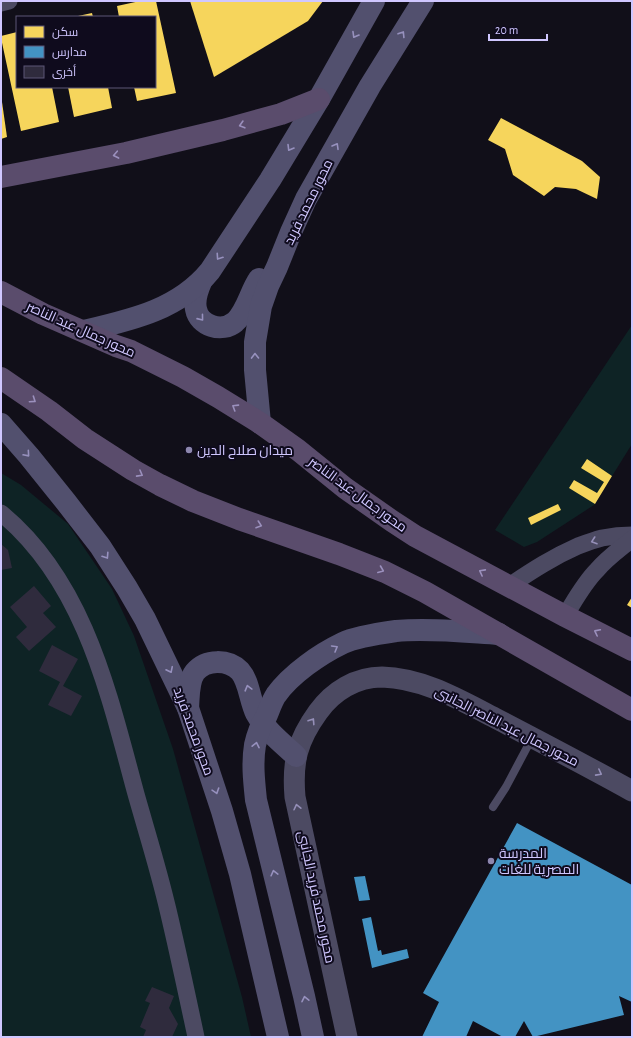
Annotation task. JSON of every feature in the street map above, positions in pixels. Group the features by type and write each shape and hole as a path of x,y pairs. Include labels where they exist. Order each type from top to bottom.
{"main road":[{"path":"84,331 124,322 155,311 180,298 201,282 210,271 270,180 319,99 374,1"},
{"name":"محور محمد فريد","path":"260,423 255,370 255,342 261,306 268,286 306,199 370,86 422,1"},
{"path":"1,177 126,153 209,134 281,114 319,99"},
{"path":"201,282 195,303 196,310 200,318 212,327 227,327 239,318 259,280 267,272 277,267"},
{"name":"محور جمال عبد الناصر","path":"1,292 43,314 116,346 131,351 218,396 298,450 345,488 415,536 632,650"},
{"path":"1,378 49,411 85,439 133,470 160,485 239,519 386,572 425,592 632,710"},
{"name":"محور محمد فريد","path":"1,424 29,456 100,546 146,619 188,708 222,811 238,867 278,1037"},
{"path":"313,1037 256,800 253,764 256,744 262,723 276,695 294,675 320,656 344,642 396,631 499,634"},
{"path":"188,708 191,680 195,672 209,663 217,662 232,665 243,674 252,702 262,723 296,756"}],"street":[{"path":"1,3 8,1"},
{"path":"1,513 43,556 73,606 98,664 113,711 168,910 196,1037"},
{"path":"509,586 540,565 564,552 600,538 632,535"},
{"path":"565,616 596,570 632,539"},
{"name":"محور جمال عبد الناصر الجانبى","path":"296,756 303,736 309,726 324,703 336,692 350,684 365,679 381,677 402,679 422,684 442,692 532,737 632,791"},
{"name":"محور محمد فريد الجانبى","path":"296,756 293,778 295,797 347,1037"}],"lane":[{"path":"494,807 532,737"}],"green space":[{"path":"632,325 632,444 594,505 537,542 524,547 495,530"},
{"path":"1,473 21,485 68,524 112,589 134,636 173,749 242,997 251,1037 1,1037"}],"building: سكن":[{"path":"140,1 156,1 176,93 137,101 134,88 156,88 156,16 119,16 117,6"},
{"path":"190,1 323,1 308,21 214,77"},
{"path":"92,13 93,16 78,16"},
{"path":"16,32 16,88 52,88 59,122 21,131 1,36"},
{"path":"68,88 108,88 112,108 74,117"},
{"path":"2,102 7,137 1,139 1,103"},
{"path":"501,118 582,161 600,177 597,199 576,189 555,187 544,196 513,175 505,149 488,140"},
{"path":"587,459 612,476 595,504 569,488 574,480 597,493 604,482 581,468"},
{"path":"558,504 561,510 531,525 528,518"},
{"path":"632,597 632,608 627,605"}],"building: مدارس":[{"path":"517,823 632,885 632,1002 619,996 624,1015 533,1037 524,1021 515,1037 503,1037 473,1021 466,1037 422,1037 439,1002 423,993"},
{"path":"365,876 370,900 359,901 354,877"},
{"path":"371,917 378,951 381,950 382,955 407,949 409,958 372,968 362,919"}],"building: أخرى":[{"path":"1,544 8,550 12,568 1,570"},
{"path":"34,586 51,606 43,613 56,627 29,651 16,637 27,627 10,607"},
{"path":"52,645 78,659 63,686 82,696 71,716 48,705 60,682 39,671"},
{"path":"152,987 174,996 169,1008 178,1024 172,1037 143,1037 146,1030 140,1027 150,1003 145,1001"}],"place":[{"name":"ميدان صلاح الدين","path":"189,450"},
{"name":"المدرسة المصرية للغات","path":"491,861"}]}
